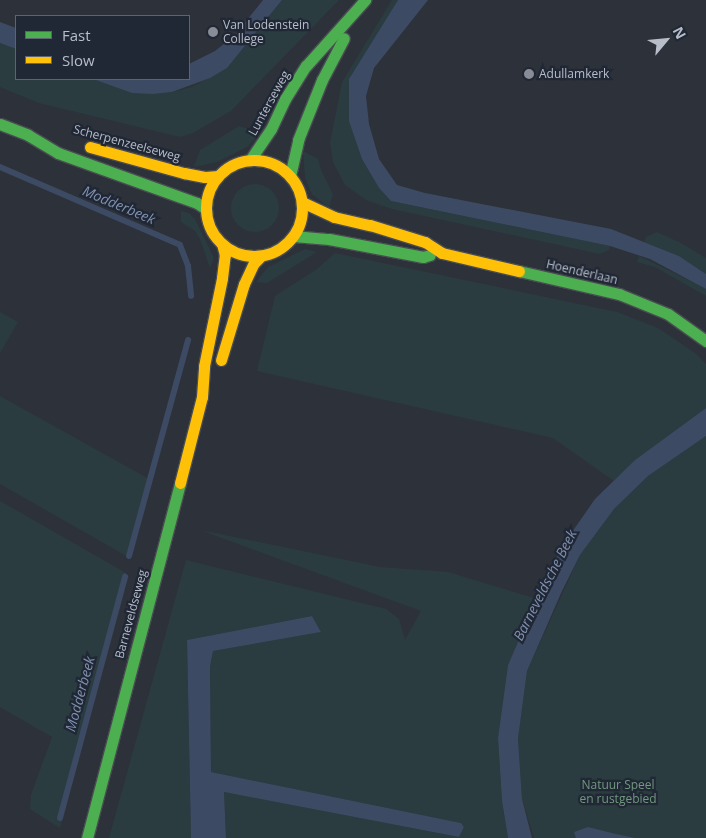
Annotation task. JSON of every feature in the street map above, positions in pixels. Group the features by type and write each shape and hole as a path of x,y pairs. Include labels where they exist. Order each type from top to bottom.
{"main road":[{"name":"Lunterseweg","path":"250,160 271,129 285,99 306,66 331,35 352,16 365,0"},
{"name":"Lunterseweg","path":"290,176 291,164 298,140 352,16"},
{"name":"Scherpenzeelseweg","path":"0,124 28,135 58,153 201,206"},
{"name":"Scherpenzeelseweg","path":"28,135 61,139"},
{"name":"Scherpenzeelseweg","path":"80,144 205,177 218,176"},
{"path":"250,160 272,163 290,176 302,202 299,226 293,236 279,249 261,256 240,254 222,244 211,228 201,206 218,176 232,165 250,160"},
{"name":"Hoenderlaan","path":"302,202 334,217 370,225 425,242 442,253 619,294 668,314 706,341"},
{"name":"Hoenderlaan","path":"293,236 329,238 423,257 442,253"},
{"name":"Barneveldseweg","path":"87,838 202,397 204,366 222,278 225,255 222,244"},
{"name":"Barneveldseweg","path":"202,397 216,373 244,284 254,264 261,256"}],"green space":[{"path":"282,0 339,0 231,111 193,133 180,137 39,103 0,87 0,43 15,49 15,80 96,80 153,94 192,87 227,68"},
{"path":"392,0 398,0 349,79 362,159 379,188 391,201 610,246 609,250 600,254 392,209 366,200 345,185 333,162 330,143 342,82"},
{"path":"239,126 260,133 247,147 217,162 194,167 200,150"},
{"path":"303,151 318,159 321,170 333,194 329,208 312,194 309,188 305,178"},
{"path":"250,184 260,184 272,191 279,203 279,213 272,225 260,232 250,232 242,228 235,221 231,213 231,203 235,195 242,188"},
{"path":"181,211 189,213 195,219 214,258 210,268 200,239 195,231 181,222"},
{"path":"657,232 681,243 706,258 706,274 679,256 644,242 646,237"},
{"path":"305,249 317,252 267,283 256,282 268,267"},
{"path":"335,253 617,312 658,328 695,353 706,364 706,408 635,460 614,481 553,438 257,371 275,296 317,269"},
{"path":"639,256 706,289 706,296 655,267 637,262"},
{"path":"0,312 18,322 0,353"},
{"path":"0,396 149,479 130,558 0,484"},
{"name":"Natuur Speel en rustgebied","path":"706,436 706,838 534,838 522,799 518,739 527,671 580,555 614,509 648,476"},
{"path":"0,501 126,573 60,828 30,809 31,795 52,737 0,707"},
{"path":"200,530 380,567 448,572 537,599 508,665 498,738 502,801 508,838 226,838 224,792 459,837 464,827 461,823 211,772 210,667 213,651 321,632 312,616 187,640 191,838 109,838 186,560 386,609 399,619 405,640 421,611"}],"water":[{"path":"263,0 282,0 227,68 210,78 172,92 153,94 132,93 96,80 190,80 190,64 215,51 234,36"},
{"path":"398,0 428,0 374,68 366,96 369,124 379,159 397,185 425,193 611,229 679,256 706,274 706,289 650,259 610,246 391,201 379,188 362,159 349,121 349,79"},
{"path":"0,22 15,28 15,49 0,43"},
{"name":"Barneveldsche Beek","path":"706,408 706,436 648,476 614,509 580,555 562,591 527,671 518,739 522,799 532,838 508,838 502,801 498,738 508,665 544,582 563,545 595,499 635,460"},
{"path":"312,616 321,632 213,651 210,667 211,772 461,823 464,827 459,837 224,792 226,838 191,838 187,640"},
{"path":"588,827 635,838 576,838 574,832"}],"waterway":[{"name":"Modderbeek","path":"0,167 180,245 188,266 191,296"},
{"name":"Modderbeek","path":"129,556 188,340"},
{"name":"Modderbeek","path":"60,818 125,577"}],"traffic: fast":[{"path":"250,160 271,129 285,99 306,66 365,0"},
{"path":"290,176 298,140 322,80 344,38"},
{"path":"0,124 28,135 58,153 197,203 206,209"},
{"path":"293,236 329,239 423,257 430,255"},
{"path":"519,271 619,294 668,314 706,341"},
{"path":"87,838 180,483"}],"traffic: slow":[{"path":"90,147 184,173 205,177 218,176"},
{"path":"254,160 272,164 288,174 298,190 302,208 298,226 288,242 272,252 254,256 236,252 220,242 210,226 206,208 210,190 220,174 236,164 254,160"},
{"path":"302,202 334,217 370,225 425,242 442,253 519,271"},
{"path":"180,483 202,397 204,366 222,278 225,255 222,244"},
{"path":"221,360 244,284 254,263 261,256"}],"place":[{"name":"Van Lodenstein College","path":"213,32"},
{"name":"Adullamkerk","path":"529,74"}]}
